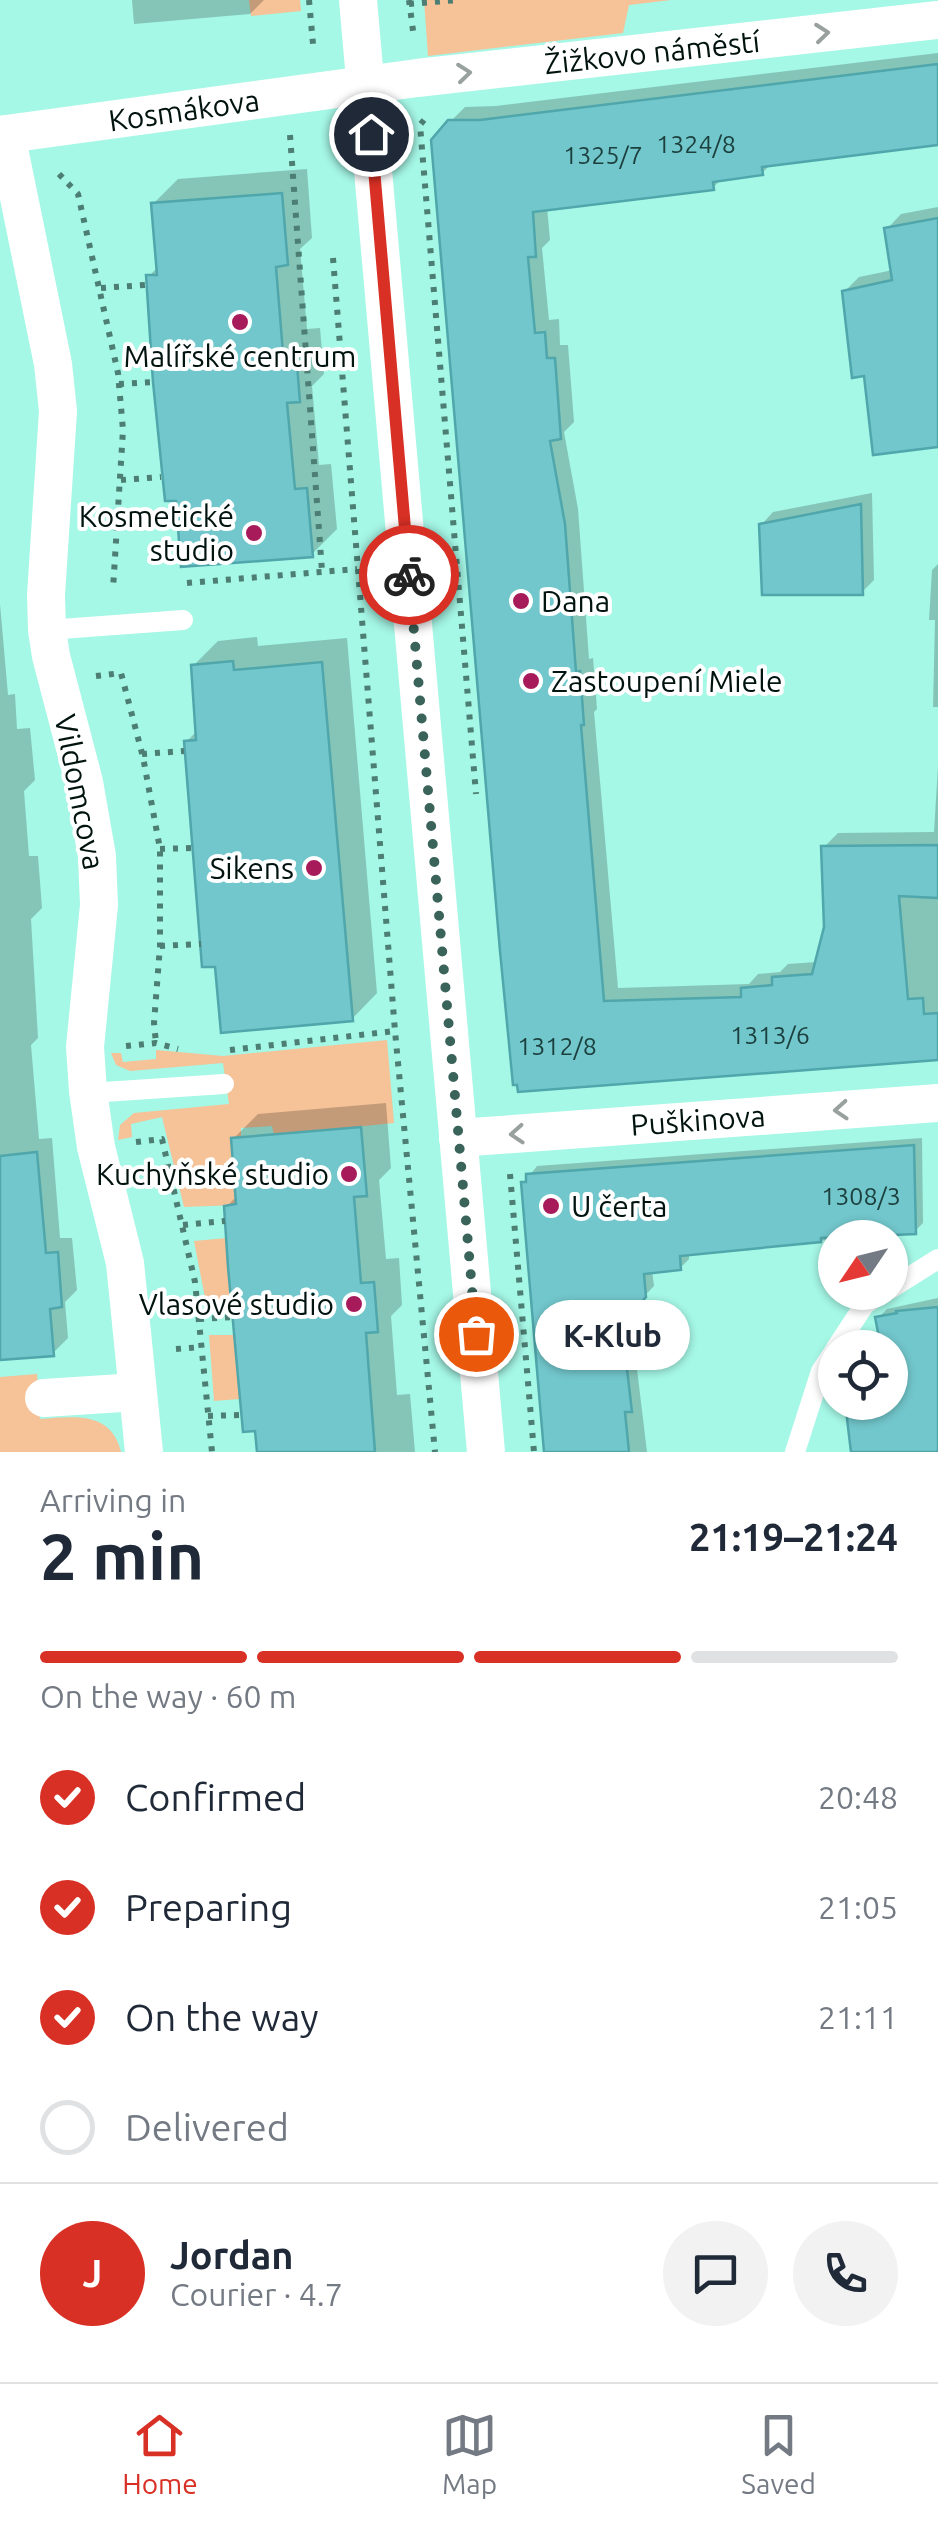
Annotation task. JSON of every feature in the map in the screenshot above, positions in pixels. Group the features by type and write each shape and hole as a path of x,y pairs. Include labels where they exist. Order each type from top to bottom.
{"street":[{"path":"358,0 486,1452"},
{"name":"Žižkovo náměstí","path":"367,85 938,20"},
{"name":"Kosmákova","path":"3,134 367,85"},
{"name":"Vildomcova","path":"3,134 53,364 58,411 46,612 56,680 84,782 97,856 99,905 85,1048 96,1146 125,1263 144,1452"},
{"name":"Puškinova","path":"458,1138 938,1102"},
{"path":"44,1398 137,1392"}],"lane":[{"path":"46,612 183,620"},
{"path":"89,1093 224,1084"},
{"path":"908,1277 938,1259"},
{"path":"794,1452 818,1380"}],"path":[{"path":"285,96 283,68 302,60 313,44 309,0"},
{"path":"410,4 458,0"},
{"path":"432,112 420,125 476,800"},
{"path":"291,144 322,572"},
{"path":"333,253 395,1030 435,1452"},
{"path":"101,288 145,285"},
{"path":"119,384 153,382"},
{"path":"122,480 162,477"},
{"path":"170,584 356,569"},
{"path":"46,612 132,587"},
{"path":"56,680 120,673 142,754 160,849 156,1043"},
{"path":"142,754 184,750"},
{"path":"160,849 193,848"},
{"path":"160,946 200,944"},
{"path":"223,1051 395,1030"},
{"path":"85,1048 156,1043 186,1050"},
{"path":"96,1146 162,1140 196,1282 212,1452"},
{"path":"182,1224 225,1221"},
{"path":"199,1320 233,1317"},
{"path":"208,1416 241,1414"}],"shaded area":[{"path":"249,0 300,0 301,11 251,16"},
{"path":"424,0 671,0 629,5 623,33 428,56"},
{"path":"387,1040 394,1123 274,1135 272,1126 241,1128 241,1137 231,1139 236,1205 184,1207 162,1117 131,1124 132,1137 118,1140 120,1125 134,1113 229,1104 223,1063 130,1071 116,1065 111,1053 121,1053 123,1062 156,1059 156,1050 223,1056"},
{"path":"238,1237 231,1303 206,1303 194,1241"},
{"path":"209,1335 234,1335 252,1398 214,1401"},
{"path":"37,1374 40,1419 77,1417 100,1423 116,1438 121,1452 0,1452 0,1377"}],"building":[{"path":"938,64 938,145 762,167 763,175 713,182 714,190 533,212 536,257 528,257 535,333 545,332 547,358 555,358 561,439 550,441 565,524 576,672 580,671 604,1001 741,997 741,988 772,985 772,977 812,974 824,927 821,846 938,845 938,898 899,896 908,999 923,998 924,1014 938,1013 938,1060 518,1092 517,1085 513,1085 500,951 431,140 448,120 480,120"},
{"path":"282,193 288,265 276,267 283,353 296,352 300,402 287,403 295,489 307,488 313,557 181,567 176,501 165,501 153,382 146,275 157,275 151,203"},
{"path":"938,218 938,447 873,455 864,376 852,378 842,291 892,280 884,228"},
{"path":"861,504 863,595 762,595 759,524"},
{"path":"233,661 234,670 322,662 353,1021 221,1033 215,967 202,967 184,741 196,740 191,665"},
{"path":"361,1127 367,1196 354,1197 361,1283 374,1282 378,1332 366,1333 375,1452 257,1452 255,1431 243,1432 228,1267 224,1206 236,1204 231,1138"},
{"path":"914,1145 916,1234 908,1234 908,1220 818,1220 818,1242 680,1256 681,1270 644,1274 646,1297 629,1316 621,1317 632,1412 625,1412 629,1452 544,1452 521,1182 526,1182 526,1174"},
{"path":"37,1152 46,1253 58,1252 62,1307 50,1309 54,1356 0,1360 0,1156"},
{"path":"938,1307 938,1452 851,1452 847,1420 908,1420 908,1330 878,1330 875,1317"}],"way so far":[{"path":"409,575 476,1334"}],"place":[{"name":"Malířské centrum","path":"240,322"},
{"name":"Kosmetické studio","path":"254,533"},
{"name":"Dana","path":"521,601"},
{"name":"Zastoupení Miele","path":"531,681"},
{"name":"Sikens","path":"314,868"},
{"name":"Kuchyňské studio","path":"349,1174"},
{"name":"U čerta","path":"551,1206"},
{"name":"Vlasové studio","path":"354,1304"},
{"name":"K-Klub","path":"476,1334"}],"route":[{"path":"371,134 409,575"}]}
